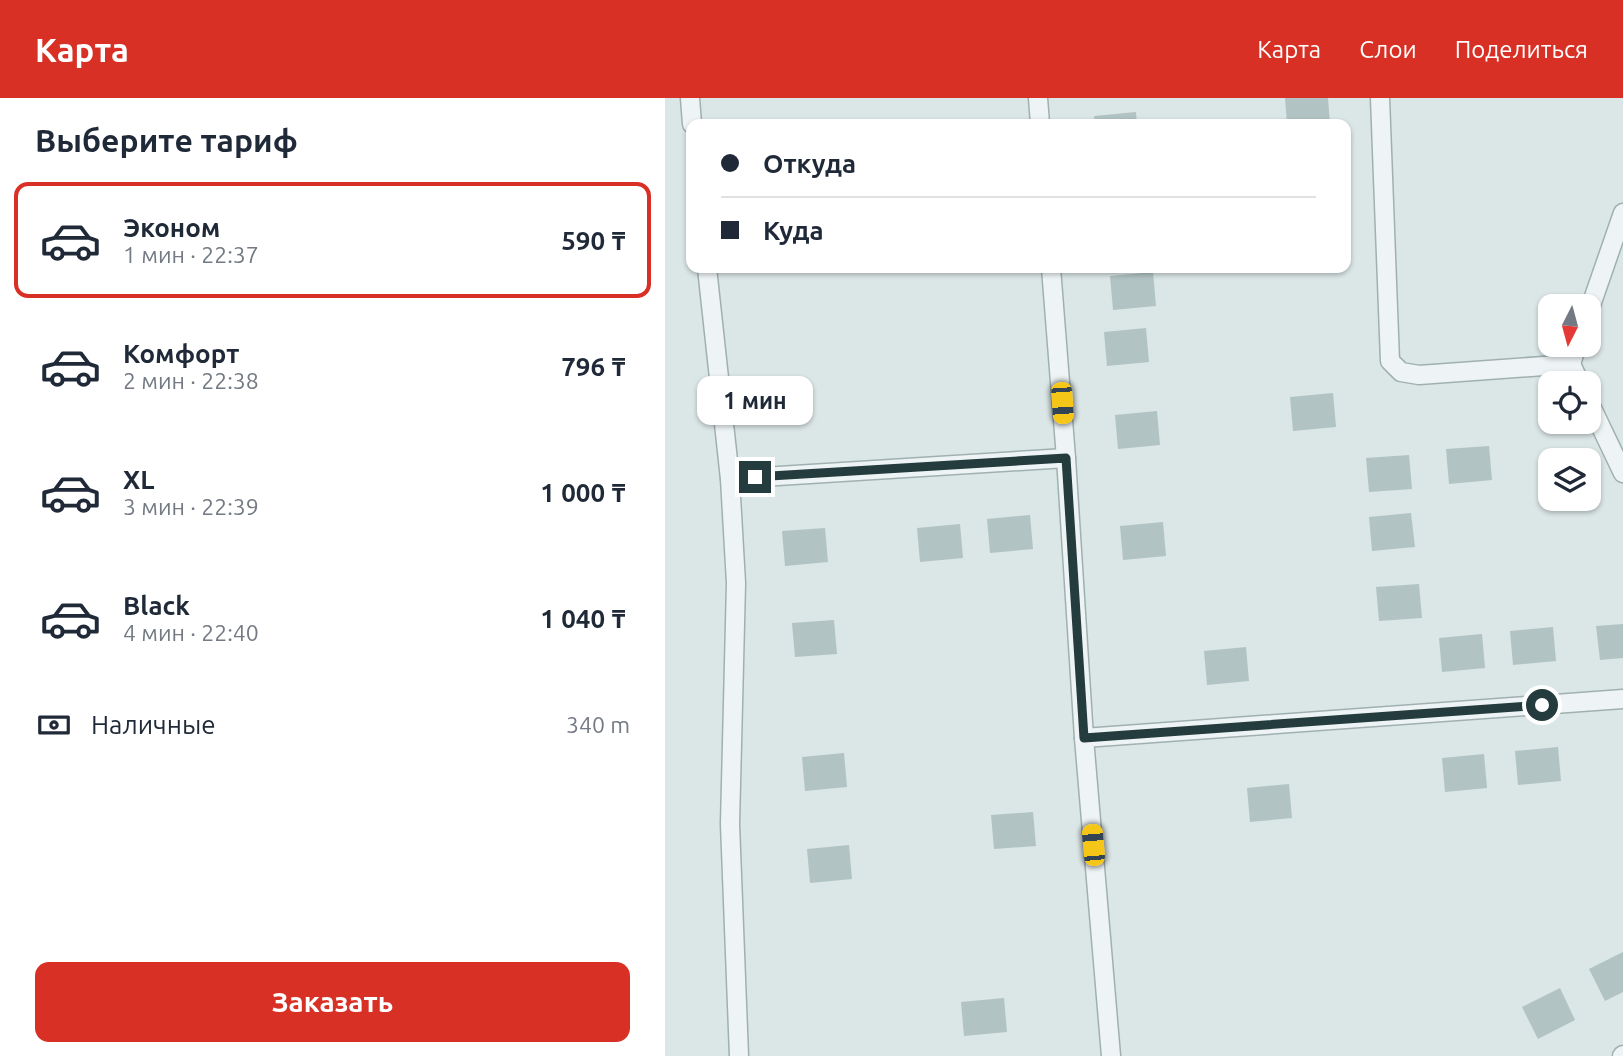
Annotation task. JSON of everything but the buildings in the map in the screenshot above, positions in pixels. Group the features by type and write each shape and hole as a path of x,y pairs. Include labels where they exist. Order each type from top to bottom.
{"street":[{"path":"690,98 692,119"},
{"path":"1038,98 1040,119"},
{"path":"1380,98 1390,361 1401,372 1419,374 1571,364"},
{"path":"1595,294 1623,214"},
{"path":"708,273 730,478 736,583 730,824 739,1056"},
{"path":"1051,273 1084,738 1111,1056"},
{"path":"1573,357 1571,364 1574,371"},
{"path":"1601,427 1623,472"},
{"path":"730,478 1066,458"},
{"path":"1084,738 1623,699"}],"route":[{"path":"755,477 1066,458 1084,738 1542,705"}]}
